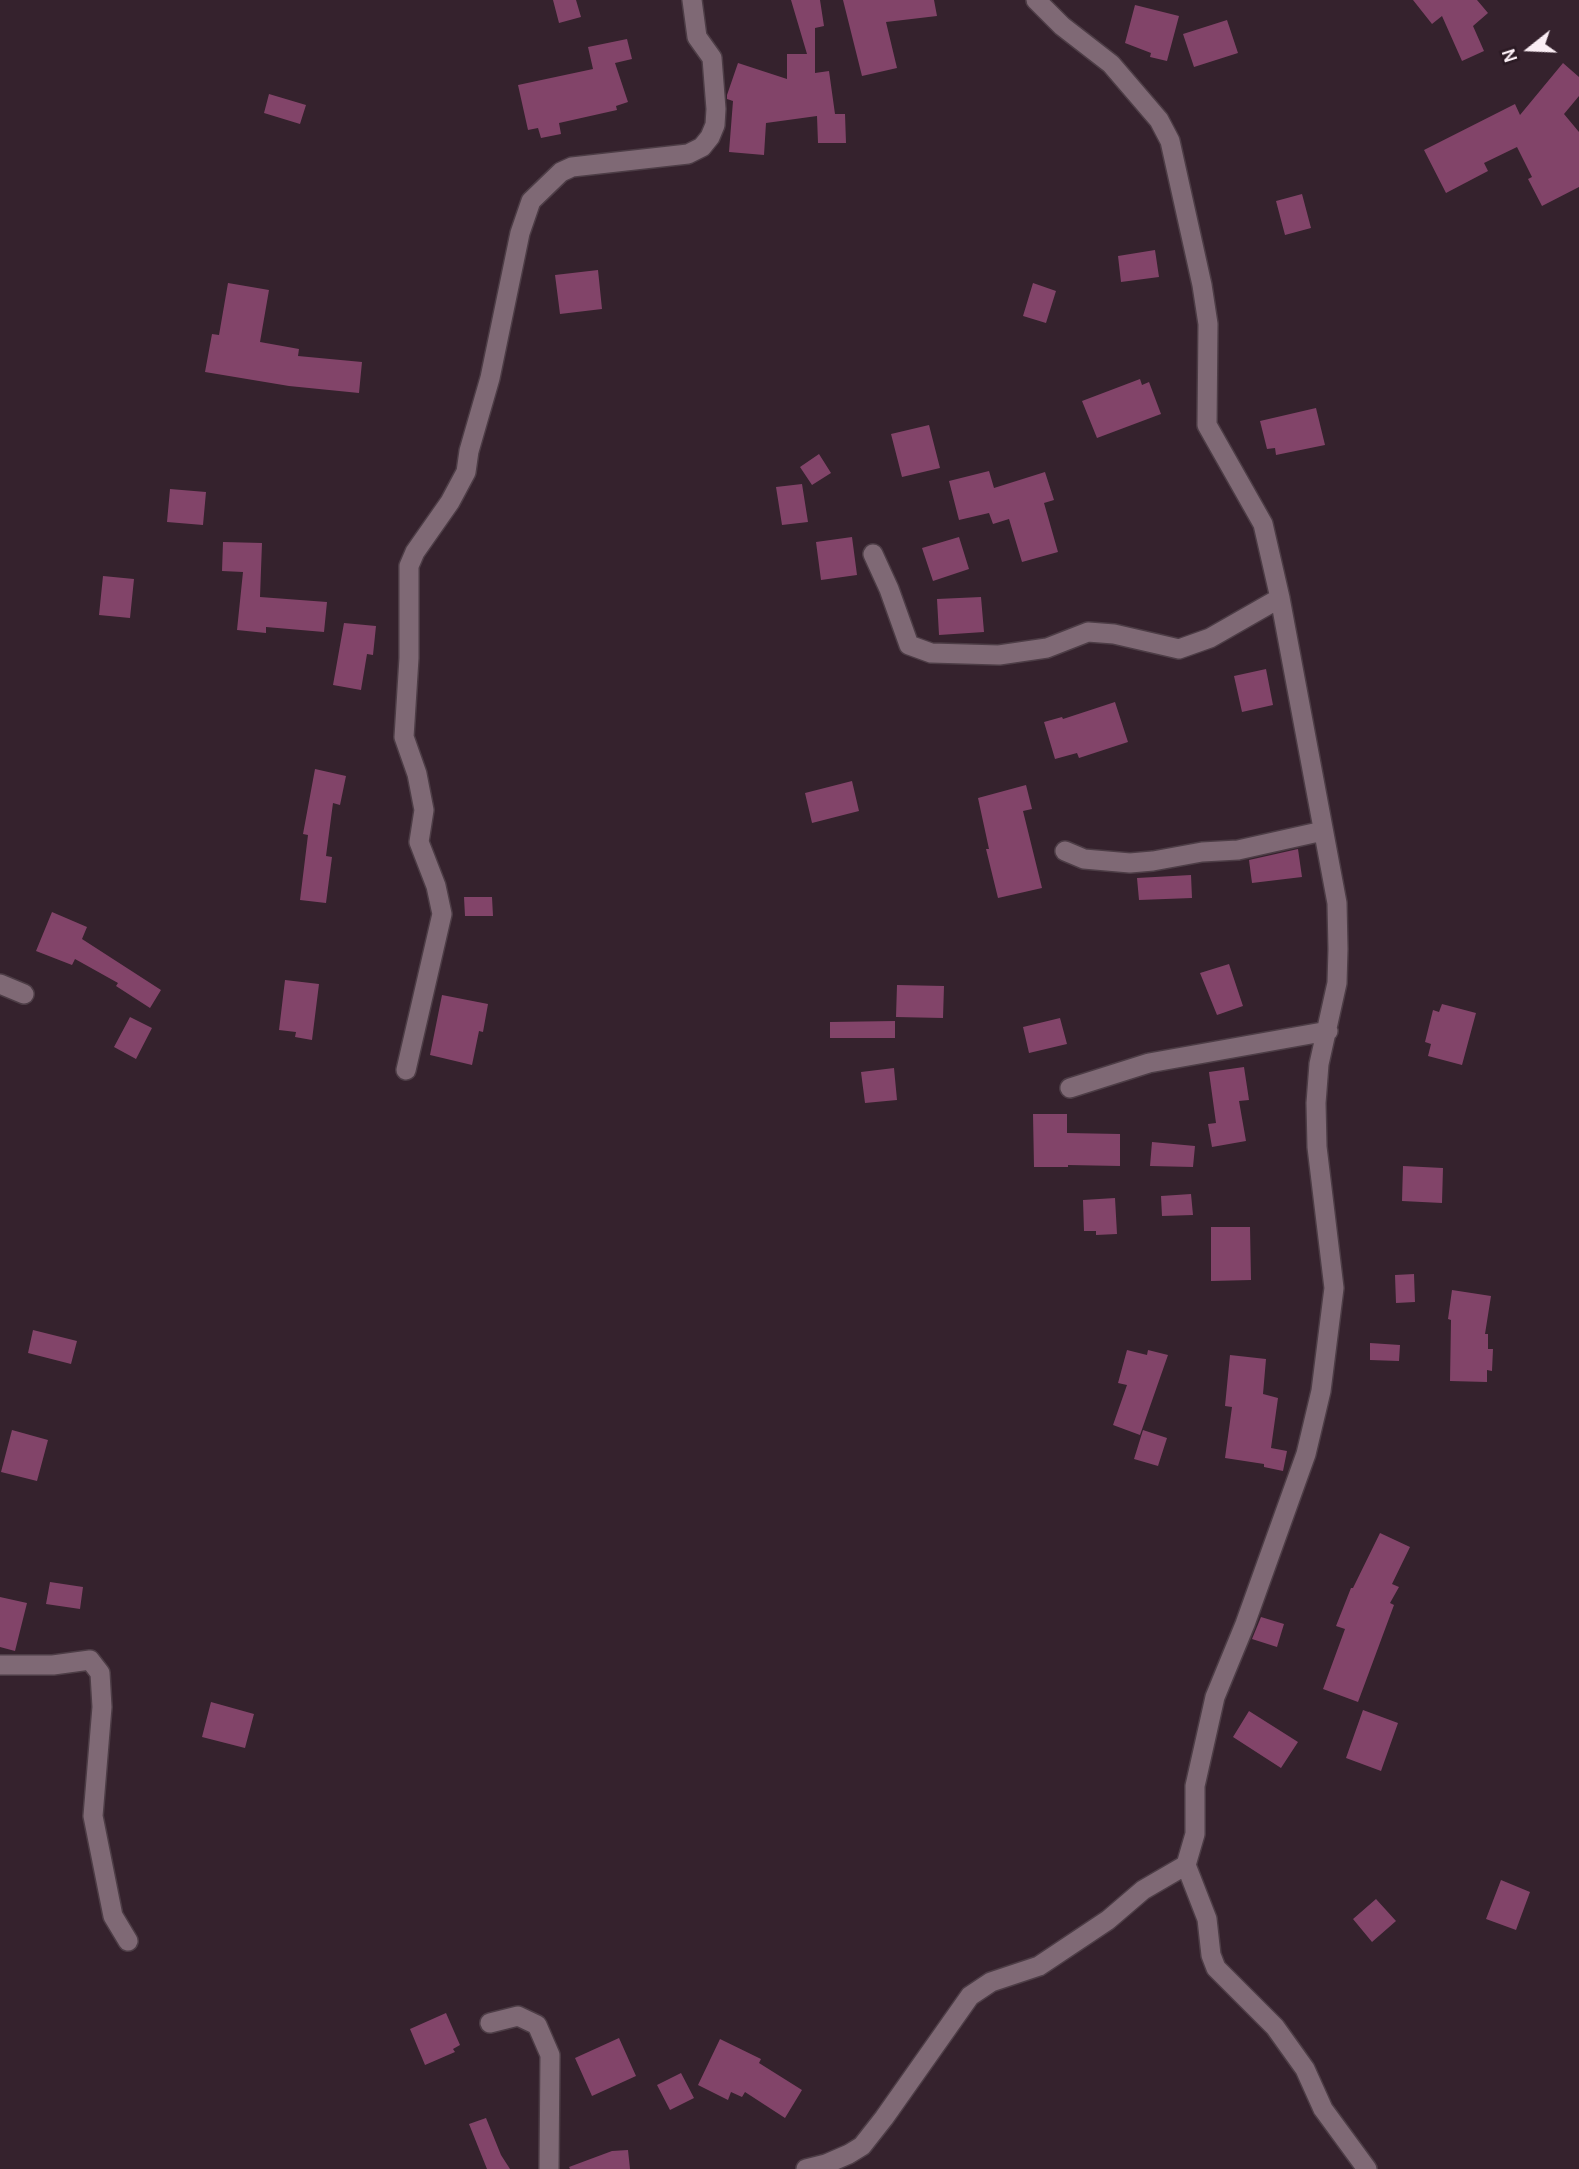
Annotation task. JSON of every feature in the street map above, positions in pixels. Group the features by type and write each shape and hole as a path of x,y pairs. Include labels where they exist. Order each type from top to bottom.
{"street":[{"path":"406,1070 442,914 436,886 419,842 424,810 418,774 404,737 410,647 409,566 415,552 450,502 466,472 469,451 490,378 520,233 531,201 561,172 572,167 688,154 702,147 710,137 715,125 716,109 712,58 697,37 692,0"},
{"path":"1036,0 1062,26 1111,64 1159,120 1170,141 1208,324 1207,425 1263,524 1280,598 1337,903 1337,982 1328,1031 1318,1063 1315,1103 1317,1147 1334,1288 1321,1391 1306,1454 1245,1624 1215,1697 1195,1786 1195,1834 1186,1865 1207,1919 1211,1955 1216,1968 1275,2027 1305,2069 1323,2109 1367,2169"},
{"path":"873,554 909,645 931,653 999,655 1047,648 1088,632 1114,634 1179,649 1210,638 1280,598"},
{"path":"1065,851 1084,859 1130,863 1202,852 1238,850 1323,831"},
{"path":"0,984 24,994"},
{"path":"1070,1088 1149,1063 1328,1031"},
{"path":"0,1665 53,1665 90,1660 100,1673 102,1707 93,1816 113,1916 128,1941"},
{"path":"806,2169 826,2164 862,2146 970,1996 991,1982 1038,1966 1108,1920 1143,1891 1186,1865"},
{"path":"490,2024 518,2016 537,2025 550,2055 549,2169"}],"building":[{"path":"553,0 576,0 581,17 559,23"},
{"path":"791,0 820,0 824,26 815,28 815,73 829,71 835,114 845,114 846,143 818,143 817,116 766,123 764,155 729,152 733,101 727,99 727,95 738,63 787,79 787,54 807,54"},
{"path":"843,0 934,0 937,16 886,22 897,68 862,76"},
{"path":"1413,0 1477,0 1488,13 1473,26 1484,51 1462,61 1442,16 1432,24"},
{"path":"1135,5 1179,16 1167,61 1150,57 1151,53 1125,43"},
{"path":"1227,20 1238,53 1194,67 1183,34"},
{"path":"627,39 632,59 615,63 628,102 616,106 617,110 559,123 561,134 541,138 538,128 528,130 518,85 593,69 588,47"},
{"path":"1563,63 1579,77 1579,96 1564,114 1579,132 1579,187 1542,206 1528,179 1532,177 1517,147 1484,163 1488,171 1446,193 1424,150 1515,104 1520,115"},
{"path":"269,94 306,105 300,124 264,113"},
{"path":"1302,194 1311,228 1285,235 1276,201"},
{"path":"1155,250 1159,277 1121,282 1118,256"},
{"path":"598,270 602,309 560,314 555,275"},
{"path":"228,283 269,290 260,342 299,349 298,356 362,362 359,393 289,386 205,372 212,334 219,335"},
{"path":"1033,283 1056,291 1046,323 1023,316"},
{"path":"1140,379 1142,385 1149,382 1161,414 1097,438 1082,401"},
{"path":"1316,408 1325,445 1276,455 1275,448 1267,449 1260,421"},
{"path":"929,425 940,468 902,477 891,434"},
{"path":"819,454 831,473 812,485 800,467"},
{"path":"989,471 994,488 1045,472 1054,500 1044,503 1058,552 1022,562 1009,519 993,524 989,513 959,520 949,481"},
{"path":"802,484 808,522 782,525 776,487"},
{"path":"170,489 206,492 203,525 167,522"},
{"path":"852,537 857,575 821,580 816,542"},
{"path":"959,537 969,569 933,581 922,548"},
{"path":"223,542 262,543 260,597 327,602 324,632 266,627 266,633 237,630 243,572 222,571"},
{"path":"103,576 134,579 130,618 99,615"},
{"path":"981,597 984,632 939,635 937,599"},
{"path":"344,623 376,626 373,655 367,654 361,690 333,685"},
{"path":"1266,669 1273,705 1242,712 1234,676"},
{"path":"1115,702 1128,742 1079,758 1077,753 1055,759 1044,722 1062,717 1063,719"},
{"path":"315,769 346,776 340,805 333,803 326,856 332,857 326,903 300,900 308,835 303,834"},
{"path":"852,781 859,811 812,823 805,793"},
{"path":"1026,785 1032,809 1023,811 1042,888 998,898 986,849 989,849 978,798"},
{"path":"1298,849 1302,877 1252,883 1249,860"},
{"path":"1191,875 1192,898 1139,900 1137,878"},
{"path":"464,897 492,897 493,916 465,916"},
{"path":"52,912 87,927 82,939 161,990 150,1008 116,986 118,983 75,959 72,965 36,951"},
{"path":"1229,964 1243,1006 1217,1015 1200,973"},
{"path":"285,980 319,984 312,1040 295,1037 296,1032 279,1030"},
{"path":"897,985 944,986 943,1018 896,1017"},
{"path":"442,995 488,1004 483,1032 479,1031 472,1065 430,1055"},
{"path":"1442,1004 1476,1013 1462,1065 1428,1056 1431,1044 1425,1042 1433,1010 1439,1012"},
{"path":"130,1017 152,1028 136,1059 114,1047"},
{"path":"1060,1018 1067,1044 1029,1053 1023,1027"},
{"path":"895,1021 895,1038 830,1038 830,1022"},
{"path":"1244,1067 1249,1100 1239,1101 1246,1141 1212,1147 1208,1124 1216,1123 1209,1072"},
{"path":"894,1068 897,1100 865,1103 861,1072"},
{"path":"1033,1114 1067,1114 1067,1133 1120,1134 1120,1166 1034,1167"},
{"path":"1152,1142 1195,1146 1193,1167 1150,1166"},
{"path":"1403,1166 1443,1168 1442,1203 1402,1201"},
{"path":"1191,1194 1193,1215 1162,1216 1161,1196"},
{"path":"1115,1198 1117,1234 1096,1235 1096,1231 1084,1231 1083,1200"},
{"path":"1211,1227 1250,1227 1251,1280 1211,1281"},
{"path":"1414,1274 1415,1302 1396,1303 1395,1275"},
{"path":"1452,1290 1491,1296 1485,1334 1488,1334 1488,1349 1493,1349 1492,1371 1487,1370 1487,1382 1450,1381 1451,1320 1448,1319"},
{"path":"33,1330 77,1341 71,1364 28,1353"},
{"path":"1370,1343 1400,1345 1399,1361 1370,1360"},
{"path":"1127,1350 1147,1355 1148,1350 1168,1355 1140,1435 1113,1425 1127,1385 1118,1383"},
{"path":"1230,1355 1266,1359 1263,1394 1278,1398 1271,1448 1287,1451 1283,1471 1264,1467 1264,1464 1225,1458 1232,1407 1225,1406"},
{"path":"12,1430 48,1440 37,1481 1,1472"},
{"path":"1143,1430 1167,1438 1158,1466 1134,1459"},
{"path":"1380,1533 1410,1547 1392,1584 1399,1587 1390,1603 1394,1605 1358,1702 1323,1689 1345,1629 1336,1626 1351,1588"},
{"path":"50,1582 83,1587 80,1609 46,1604"},
{"path":"0,1597 27,1603 15,1651 0,1647"},
{"path":"1261,1617 1284,1624 1277,1647 1252,1639"},
{"path":"211,1702 254,1714 245,1748 202,1737"},
{"path":"1363,1710 1398,1723 1381,1771 1346,1758"},
{"path":"1249,1711 1298,1742 1281,1768 1233,1737"},
{"path":"1501,1880 1530,1892 1516,1930 1486,1919"},
{"path":"1376,1899 1396,1921 1372,1942 1353,1919"},
{"path":"446,2013 460,2045 453,2049 455,2052 425,2065 410,2029"},
{"path":"619,2038 636,2076 592,2096 575,2058"},
{"path":"720,2039 761,2059 759,2063 802,2090 785,2118 745,2092 742,2097 731,2092 728,2100 698,2085"},
{"path":"681,2073 694,2098 670,2110 657,2085"},
{"path":"486,2118 501,2155 510,2169 487,2169 469,2124"},
{"path":"628,2150 630,2169 569,2167 612,2151"}]}
